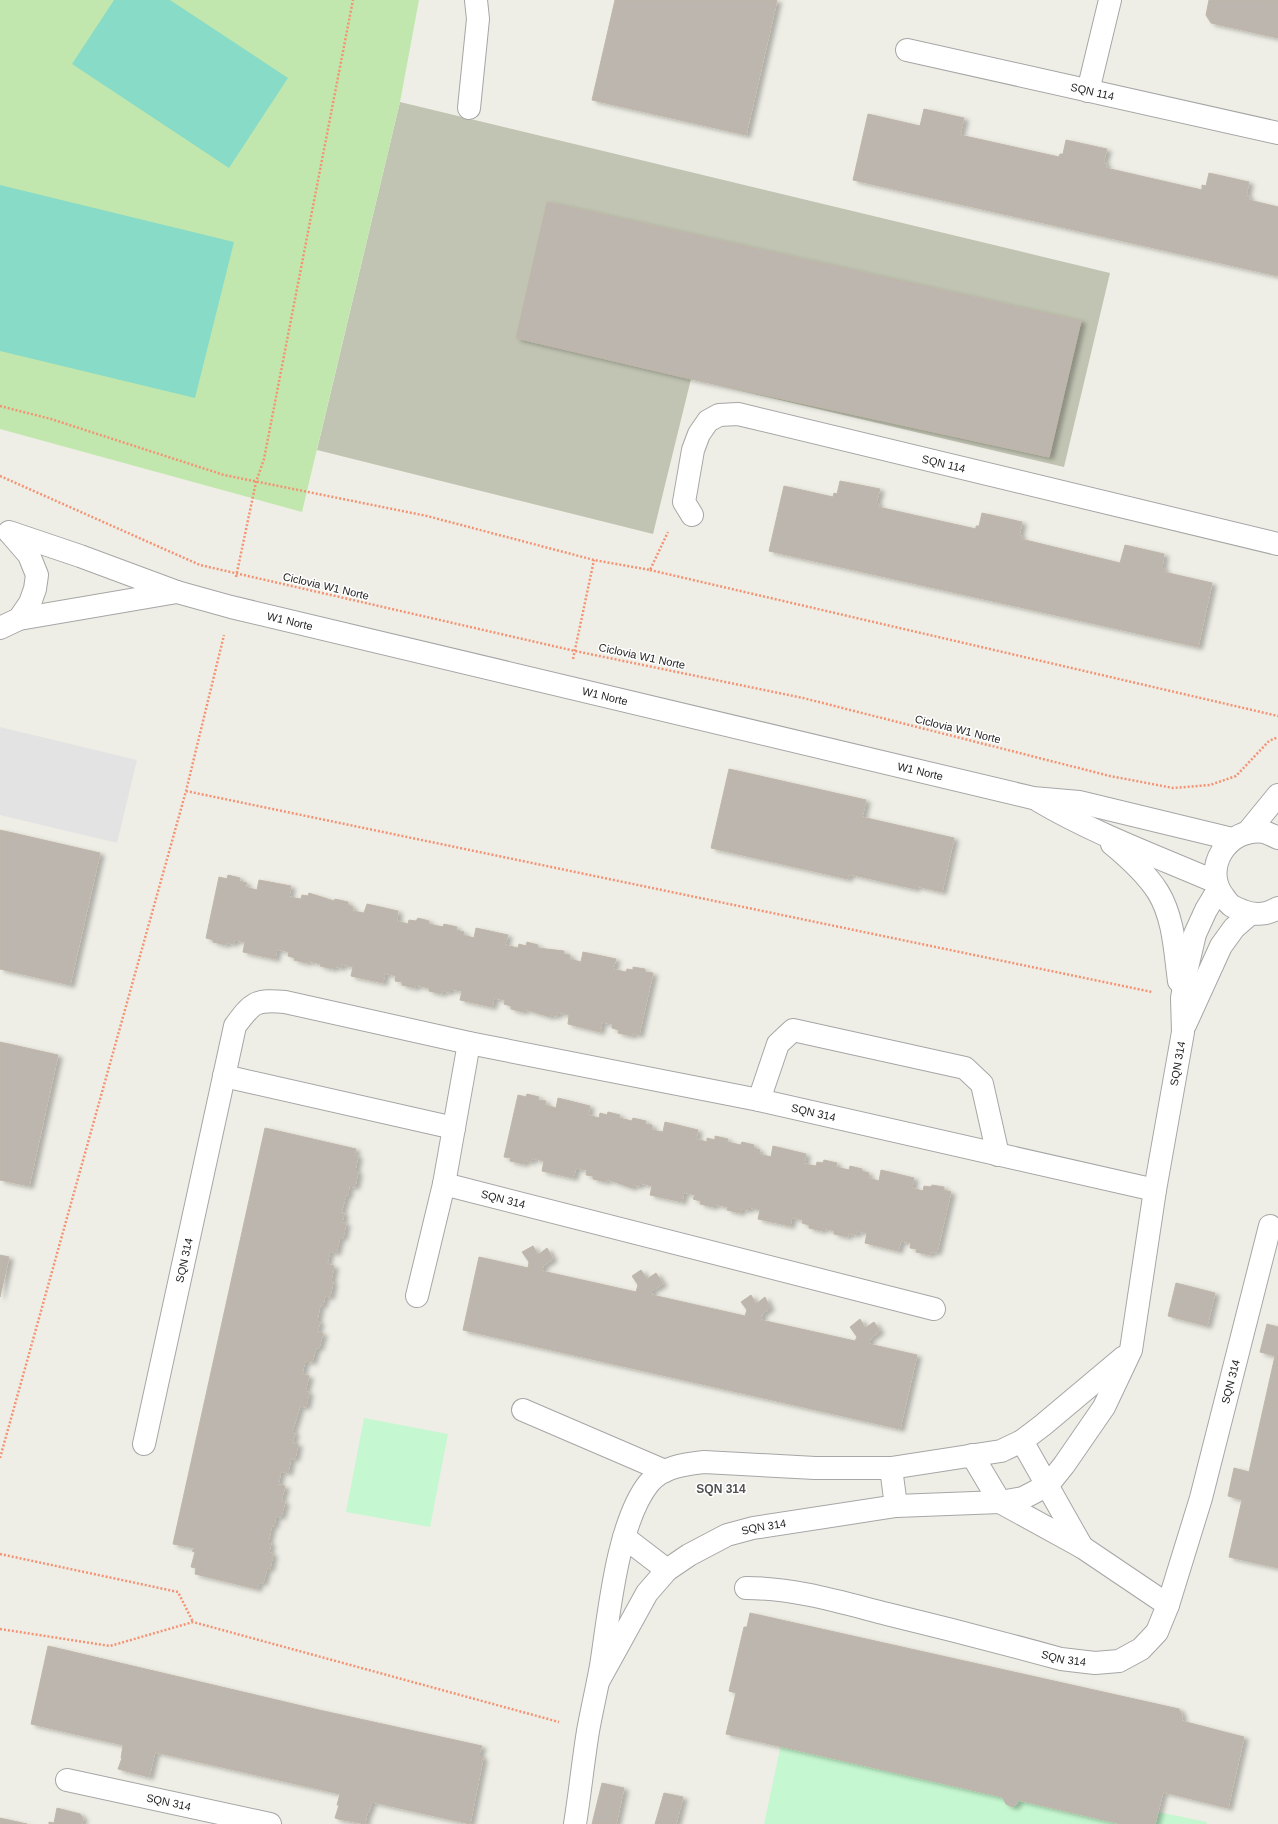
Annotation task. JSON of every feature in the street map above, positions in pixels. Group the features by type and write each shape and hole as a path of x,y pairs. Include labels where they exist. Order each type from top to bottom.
{"street":[{"path":"469,108 478,19 476,0"},
{"path":"1088,91 1110,0"},
{"name":"SQN 114","path":"907,50 1278,133"},
{"name":"SQN 114","path":"688,508 693,450 700,434 708,421 719,415 738,414 1278,544"},
{"path":"4,530 29,555 37,575 35,590 30,603 9,623"},
{"name":"W1 Norte","path":"4,530 177,592 231,606 1033,798 1079,802 1240,836 1264,832 1278,838"},
{"name":"W1 Norte","path":"9,623 177,592"},
{"path":"1269,912 1231,906 1217,886 1216,866 1222,851 1240,836 1278,795"},
{"name":"W1 Norte","path":"1033,798 1070,819 1217,886"},
{"path":"1098,832 1142,871 1159,894 1170,923 1182,998"},
{"name":"SQN 314","path":"598,1680 647,1593 666,1570 689,1555 728,1535 753,1528 896,1506 1000,1502 1022,1498 1048,1485 1082,1441 1104,1407 1131,1350 1155,1190 1182,1032 1182,998 1195,934 1217,886"},
{"name":"SQN 314","path":"1182,1032 1221,946 1234,928 1269,912"},
{"name":"SQN 314","path":"144,1444 235,1026 248,1008 260,1001 285,1002 469,1043 759,1100 1155,1190"},
{"path":"759,1100 778,1044 793,1030 943,1063 965,1068 982,1084 998,1154"},
{"path":"418,1296 444,1184 469,1043"},
{"path":"224,1076 454,1128"},
{"name":"SQN 314","path":"444,1184 934,1309"},
{"name":"SQN 314","path":"746,1588 766,1588 790,1591 986,1638 1061,1659 1095,1663 1119,1661 1141,1649 1157,1632 1168,1605 1201,1498 1270,1226"},
{"name":"SQN 314","path":"576,1824 588,1730 624,1537 635,1504 650,1482 665,1471 685,1464 704,1462 815,1468 891,1468 1001,1451 1022,1441 1075,1400 1131,1350"},
{"path":"524,1410 665,1471"},
{"path":"1022,1441 1082,1547"},
{"path":"972,1455 1000,1502 1082,1547 1168,1605"},
{"path":"891,1468 896,1506"},
{"path":"624,1537 666,1570"},
{"name":"SQN 314","path":"67,1780 270,1824"}],"path":[{"path":"0,1458 186,791 231,606 236,574 256,482 264,459 353,0"},
{"path":"0,406 51,419 224,475 427,516 594,560 650,570 1278,716"},
{"name":"Ciclovia W1 Norte","path":"0,476 200,566 575,651 803,698 1110,776 1173,788 1210,786 1236,776 1269,741 1278,738"},
{"path":"650,570 688,508"},
{"path":"568,687 594,560"},
{"path":"186,791 1182,998"},
{"path":"0,1554 178,1592 193,1622"},
{"path":"0,1629 110,1646 193,1622 588,1730"}],"shaded area":[{"path":"400,102 1110,273 1064,467 691,379 653,534 317,450"},
{"path":"0,727 137,760 117,843 0,815"}],"green space":[{"path":"0,0 419,0 400,102 302,512 0,429"},
{"path":"114,0 170,0 288,78 229,168 72,64"},
{"path":"0,185 234,242 195,398 0,351"},
{"path":"364,1418 448,1434 430,1527 346,1512"},
{"path":"783,1735 1207,1822 1207,1824 764,1824"}],"building":[{"path":"615,0 777,0 746,135 592,100"},
{"path":"1209,0 1278,0 1278,38 1211,23 1206,15"},
{"path":"924,109 964,118 960,135 1059,157 1060,154 1063,154 1066,140 1107,149 1103,163 1106,163 1106,168 1202,190 1202,185 1206,186 1209,173 1249,182 1246,196 1249,196 1249,200 1278,207 1278,276 853,180 868,114 920,126"},
{"path":"547,202 1081,321 1049,457 691,379 516,338"},
{"path":"840,481 880,489 876,503 879,504 878,507 976,529 976,526 979,526 982,513 1022,522 1019,536 1022,536 1021,539 1120,563 1125,545 1164,554 1162,568 1165,569 1164,572 1212,583 1198,647 769,551 784,486 833,497 834,493 837,494"},
{"path":"729,769 866,800 848,879 711,848"},
{"path":"862,817 954,838 942,892 916,886 915,889 849,874"},
{"path":"0,830 100,853 70,985 0,969"},
{"path":"228,875 240,878 239,881 247,883 245,887 257,890 259,880 291,886 289,897 301,899 302,895 308,896 309,893 334,901 335,899 348,902 348,905 353,907 352,911 364,913 367,904 398,911 397,921 408,924 409,920 416,921 418,918 429,921 429,924 443,927 444,924 457,927 456,930 464,932 463,935 474,938 476,928 508,935 505,945 518,948 519,944 526,946 527,942 538,945 538,948 564,951 564,954 570,955 570,959 581,962 583,952 616,959 613,969 626,972 627,969 633,970 633,967 645,969 645,972 653,973 639,1035 632,1033 632,1036 618,1033 619,1030 612,1028 612,1024 602,1022 600,1032 568,1024 569,1015 558,1012 557,1016 550,1015 550,1017 524,1009 523,1012 511,1009 511,1006 504,1004 505,1000 494,998 492,1007 460,1000 462,991 450,989 449,992 442,991 442,994 429,991 429,988 416,985 415,988 402,985 402,982 395,981 396,976 385,973 383,983 351,976 353,967 342,964 341,968 334,966 333,969 308,961 307,963 294,960 295,958 288,956 289,952 277,949 275,959 243,952 245,942 235,940 233,944 226,942 226,945 213,942 213,940 206,938 219,877 227,879"},
{"path":"0,1042 58,1055 29,1186 0,1180"},
{"path":"527,1094 539,1097 538,1100 546,1101 545,1105 556,1108 558,1098 590,1106 588,1115 599,1118 600,1113 607,1115 608,1112 620,1115 619,1118 632,1121 633,1118 646,1121 645,1124 652,1125 652,1130 663,1132 665,1122 698,1130 696,1139 707,1142 707,1138 715,1140 715,1136 728,1139 727,1142 741,1145 742,1142 754,1145 754,1148 760,1150 759,1154 771,1157 773,1146 806,1154 804,1164 816,1166 817,1162 823,1163 824,1160 837,1163 836,1167 849,1170 850,1166 862,1169 862,1171 869,1173 868,1178 879,1181 881,1170 914,1178 912,1188 923,1191 924,1186 931,1187 932,1185 944,1187 944,1190 951,1192 937,1252 930,1252 930,1255 916,1252 917,1249 910,1248 911,1243 901,1241 898,1251 865,1243 867,1233 857,1231 856,1235 848,1233 848,1237 834,1234 834,1231 823,1228 822,1231 809,1228 809,1225 802,1223 803,1220 792,1217 790,1226 758,1219 760,1210 749,1207 748,1210 741,1209 740,1213 727,1210 728,1207 714,1204 713,1207 700,1204 701,1201 693,1199 695,1195 684,1192 682,1202 650,1195 652,1186 640,1183 639,1186 633,1185 632,1188 606,1179 606,1182 593,1179 593,1176 586,1175 587,1170 576,1168 573,1178 542,1171 544,1161 532,1158 531,1162 525,1160 524,1164 510,1161 511,1158 504,1157 518,1095 526,1097"},
{"path":"265,1128 356,1149 354,1155 358,1156 355,1171 358,1172 355,1187 349,1186 348,1195 346,1195 341,1213 344,1213 342,1223 346,1223 343,1238 340,1237 336,1253 330,1251 327,1264 334,1266 331,1281 333,1282 330,1297 325,1296 323,1305 320,1305 317,1321 320,1322 317,1332 323,1333 319,1348 316,1348 312,1362 305,1361 302,1374 309,1376 305,1392 309,1392 306,1407 300,1406 292,1432 295,1433 292,1443 298,1444 295,1459 291,1458 288,1473 281,1471 278,1485 285,1486 281,1501 285,1502 281,1517 276,1516 274,1526 272,1525 268,1542 271,1543 269,1552 273,1554 270,1569 267,1568 263,1583 259,1582 257,1589 195,1574 196,1568 191,1567 195,1552 192,1551 194,1548 173,1544"},
{"path":"533,1246 538,1255 547,1248 553,1259 543,1266 542,1271 636,1292 638,1285 632,1276 641,1270 647,1279 656,1273 663,1284 651,1291 652,1295 745,1316 747,1310 741,1302 751,1295 756,1304 765,1297 770,1308 762,1314 761,1320 855,1341 857,1337 850,1327 860,1319 865,1328 874,1322 880,1331 870,1339 869,1344 917,1355 900,1429 463,1330 479,1257 528,1268 529,1262 522,1252"},
{"path":"0,1255 9,1257 0,1297"},
{"path":"1176,1283 1215,1293 1207,1326 1168,1316"},
{"path":"1267,1324 1278,1327 1278,1568 1229,1557 1242,1500 1228,1496 1234,1468 1249,1472 1275,1356 1260,1352"},
{"path":"750,1613 1179,1709 1182,1715 1182,1721 1244,1737 1228,1808 1163,1792 1155,1824 1121,1824 1018,1800 1017,1804 1012,1807 1006,1804 1002,1797 726,1734 736,1693 729,1691 744,1627 747,1627"},
{"path":"48,1646 319,1710 482,1746 479,1754 483,1758 470,1824 372,1802 367,1813 365,1824 338,1819 335,1818 339,1805 337,1805 340,1794 155,1752 149,1777 118,1769 122,1758 123,1745 31,1724"},
{"path":"602,1783 624,1788 616,1824 592,1824"},
{"path":"664,1793 683,1797 676,1824 655,1824"},
{"path":"57,1808 80,1814 83,1819 82,1824 49,1824 49,1822 54,1823"},
{"path":"0,1818 27,1824 0,1824"}],"district":[{"name":"SQN 314","path":"721,1489"}]}
